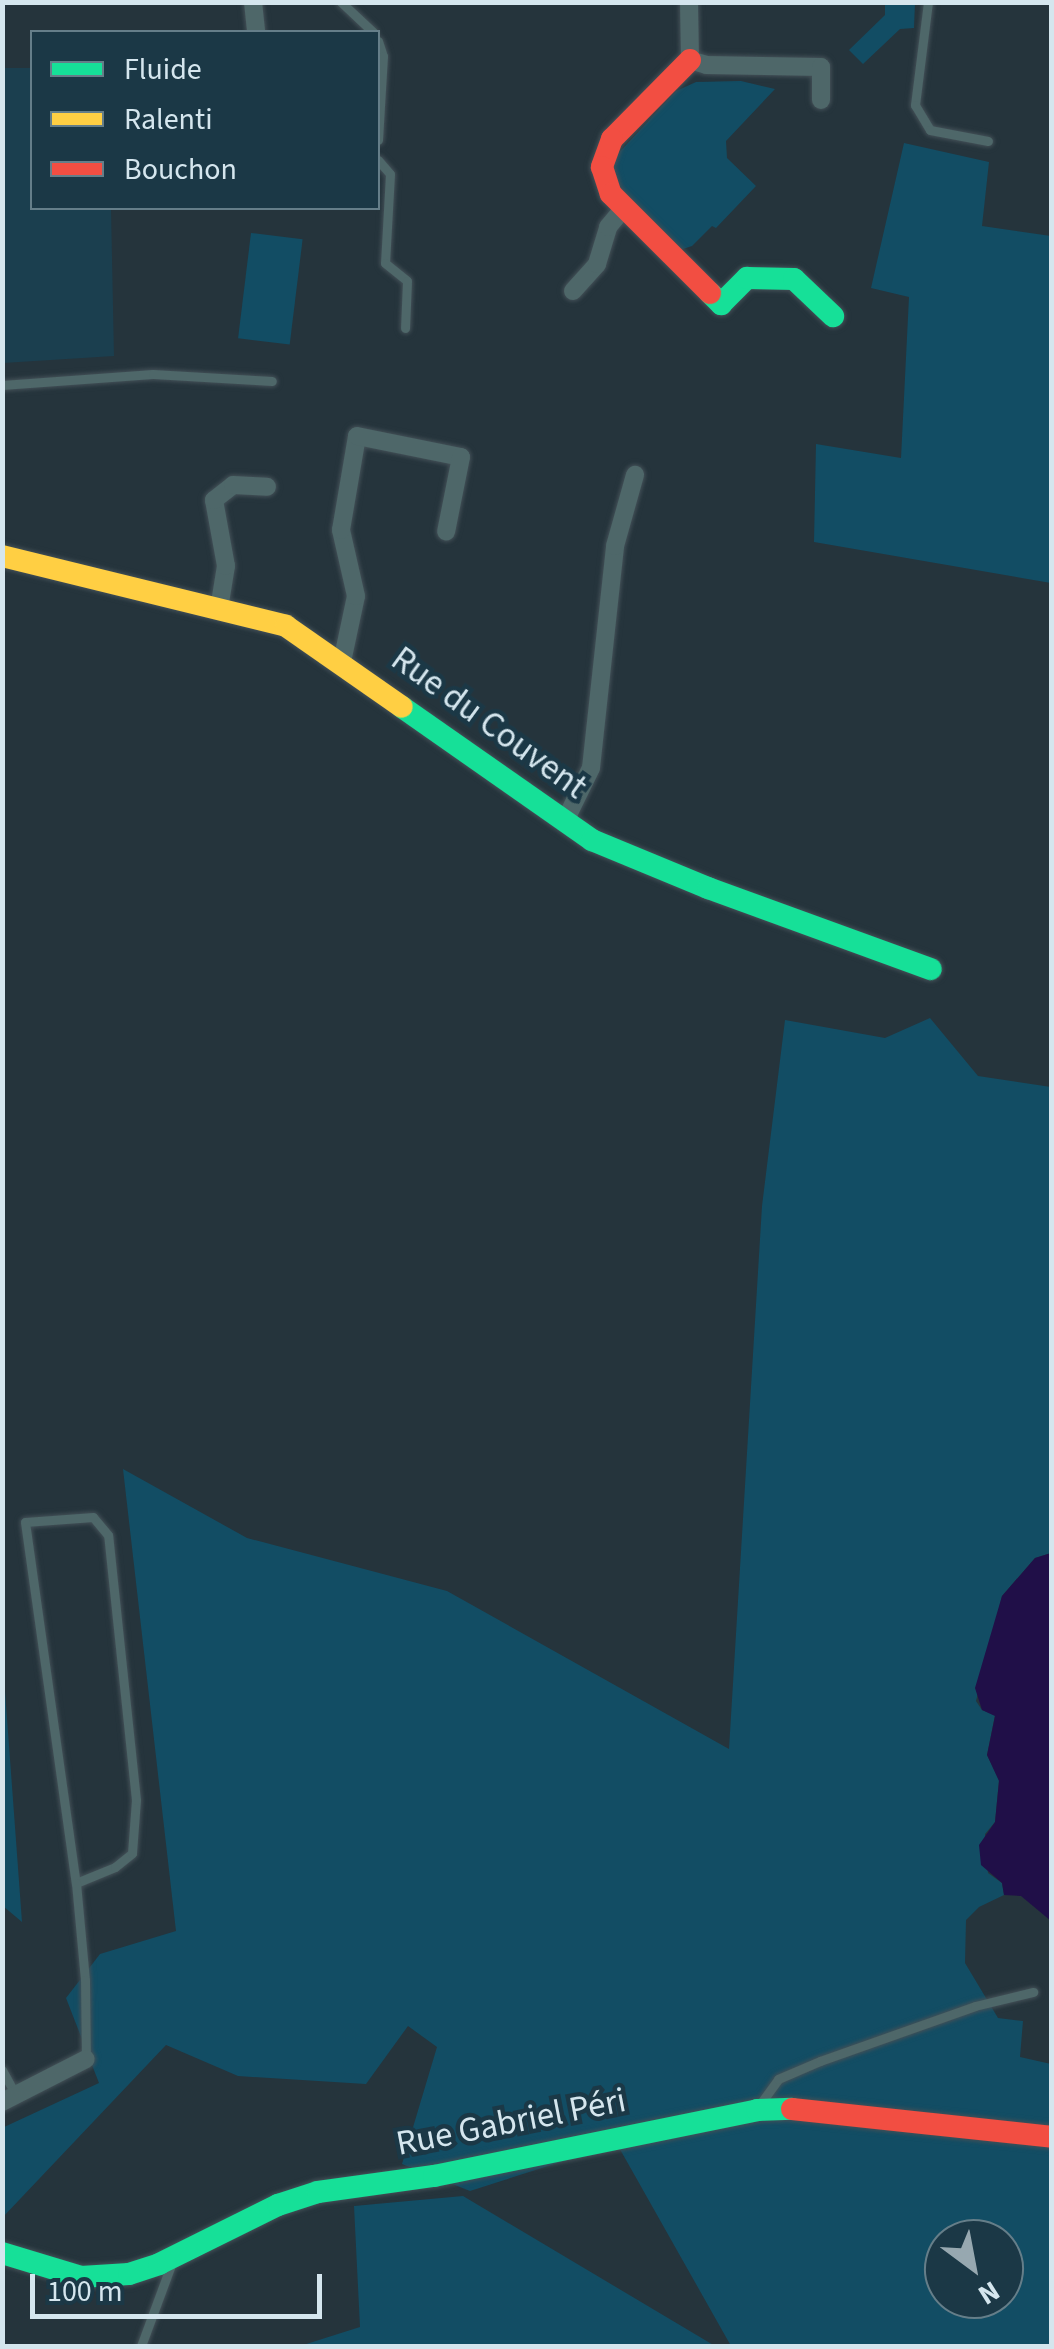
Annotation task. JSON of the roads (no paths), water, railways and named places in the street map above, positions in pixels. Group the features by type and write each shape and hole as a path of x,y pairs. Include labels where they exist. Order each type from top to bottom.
{"street":[{"path":"253,2 256,30"},
{"path":"689,2 690,60 607,148 604,176 622,209 721,304 747,278 794,280 832,316"},
{"path":"690,60 706,66 821,66 821,100"},
{"path":"573,291 597,264 608,227 622,209"},
{"path":"342,662 356,596 341,530 357,436 461,458 446,532"},
{"path":"565,821 591,768 614,546 635,475"},
{"path":"219,609 226,566 214,500 233,485 267,487"},
{"name":"Rue du Couvent","path":"2,556 286,626 565,821 630,858 931,969"},
{"path":"9,2099 86,2059"},
{"name":"Rue Gabriel Péri","path":"2,2253 50,2270 96,2278 129,2274 174,2258 267,2210 318,2192 434,2176 757,2110 804,2109 1052,2137"}],"lane":[{"path":"341,2 370,30"},
{"path":"928,2 915,105 930,130 988,141"},
{"path":"380,47 383,56 380,106"},
{"path":"380,162 390,174 385,263 407,280 406,328"},
{"path":"2,384 154,374 272,381"},
{"path":"76,1883 115,1867 132,1853 136,1800 108,1535 94,1516 25,1522 76,1883 84,1964 86,2059"},
{"path":"757,2110 778,2079 796,2071 975,2006 1033,1992"},
{"path":"2,2070 9,2099"},
{"path":"142,2346 174,2258"}]}
